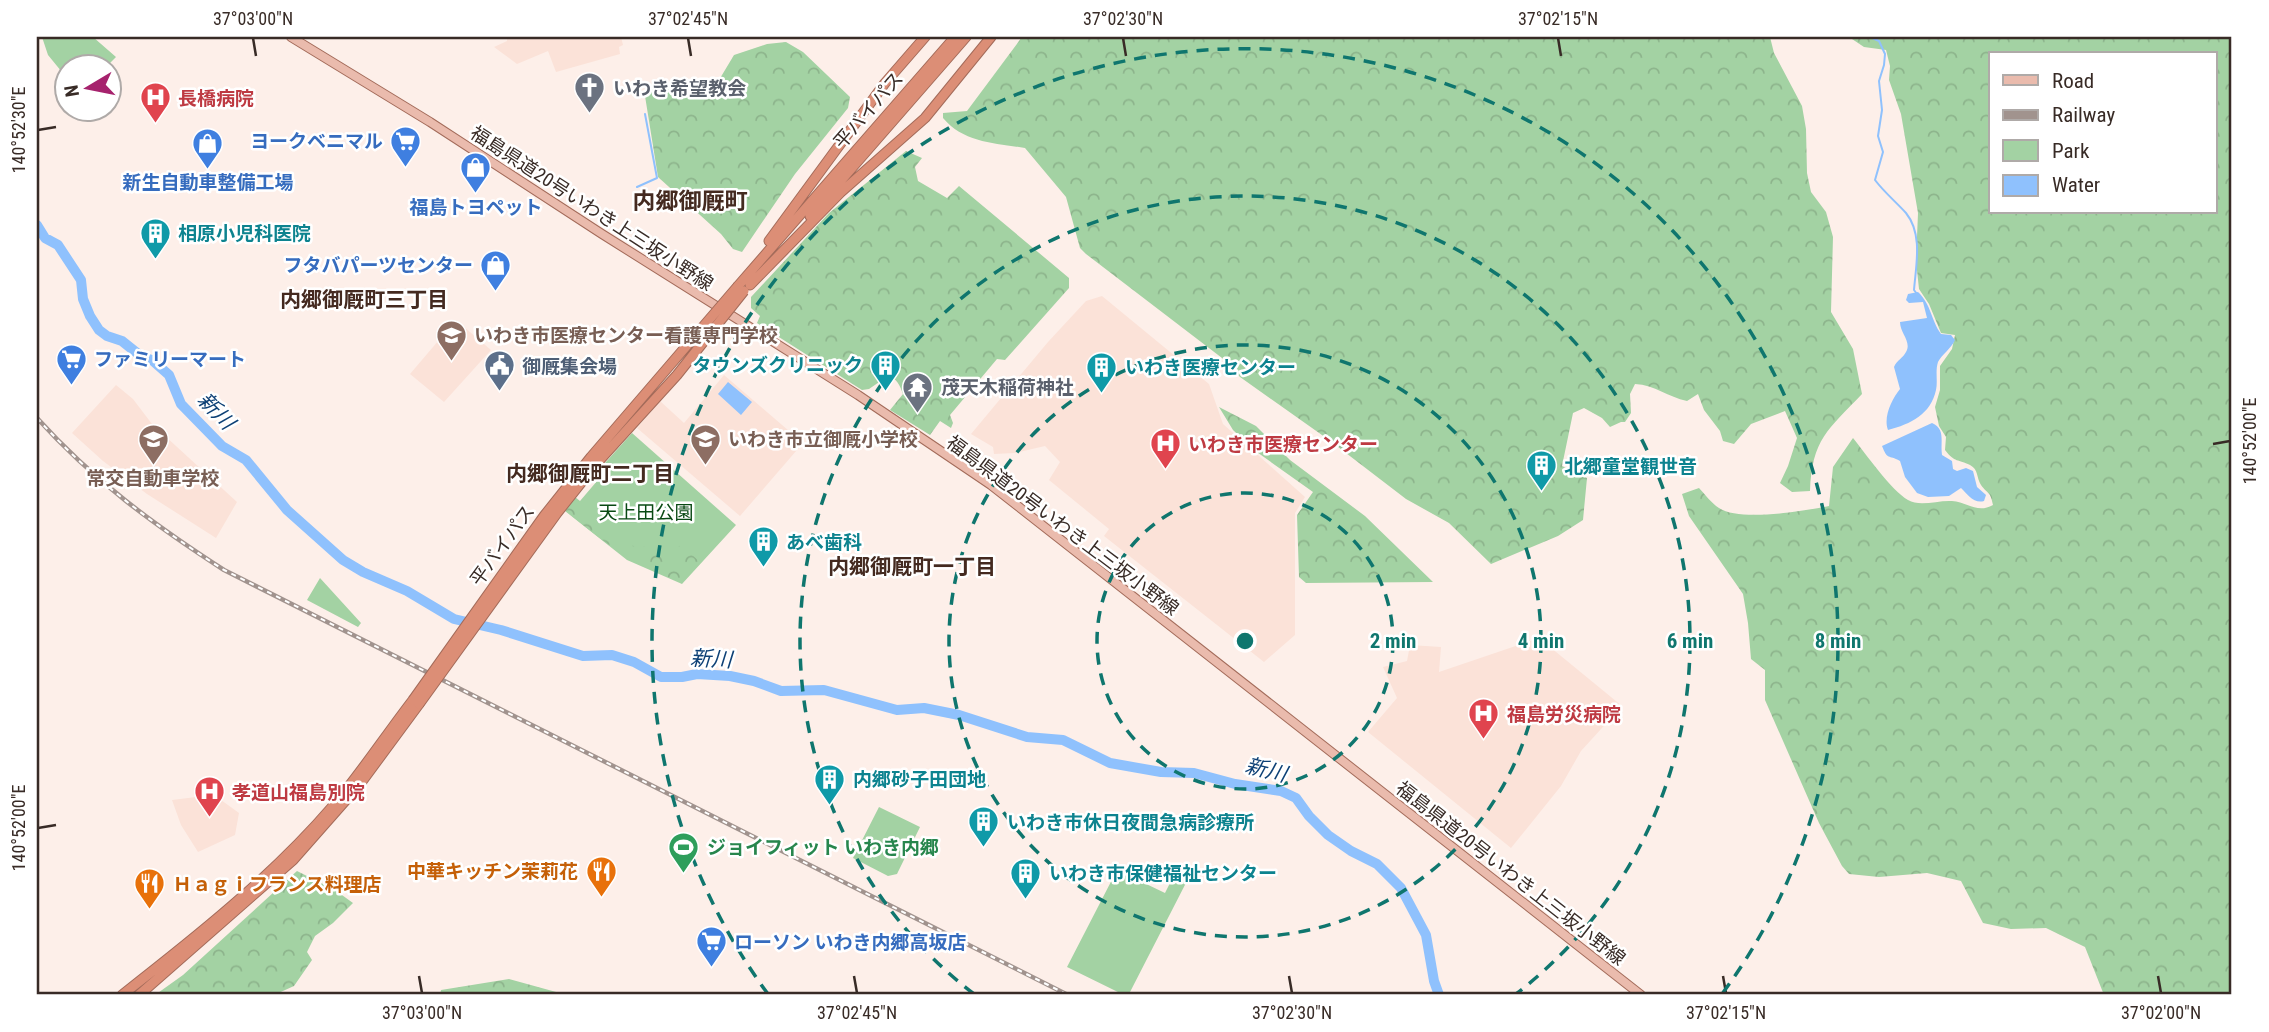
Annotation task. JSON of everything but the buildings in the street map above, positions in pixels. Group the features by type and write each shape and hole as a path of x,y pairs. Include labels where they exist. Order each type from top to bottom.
{"highway":[{"path":"744,285 885,82 925,37"},
{"name":"平バイパス","path":"905,101 955,37"},
{"name":"平バイパス","path":"139,995 293,860 360,784 544,516 592,457 883,125 967,37"},
{"path":"744,285 840,193 925,118 991,37"},
{"name":"平バイパス","path":"122,995 210,924 287,854 333,806 416,702"}],"main road":[{"name":"福島県道20号いわき上三坂小野線","path":"291,37 430,122 858,395 991,485 1641,995"}],"shaded area":[{"path":"507,37 621,37 623,45 619,47 620,54 556,72 548,51 517,64 494,47 507,41"},
{"name":"いわき市医療センター","path":"1102,296 1209,384 1223,424 1305,497 1295,513 1295,635 1264,662 1104,536 1109,529 1049,480 1060,462 1045,446 1015,453 994,454 993,447 971,434 1086,301"},
{"name":"いわき市医療センター看護専門学校","path":"456,320 491,350 444,402 410,374"},
{"path":"724,375 803,443 740,516 637,428 660,401 684,423"},
{"name":"常交自動車学校","path":"116,385 133,399 152,424 237,502 216,538 147,494 103,461 72,433"},
{"name":"福島労災病院","path":"1539,638 1622,706 1581,751 1561,786 1511,848 1368,732 1397,698 1383,667 1407,661 1410,645 1441,647 1439,672"},
{"name":"孝道山福島別院","path":"210,792 239,813 235,835 198,852 181,825 172,800 204,796"}],"green space":[{"path":"42,37 93,37 110,52 52,52 52,60"},
{"path":"1022,37 1770,37 1774,53 1802,106 1811,192 1826,212 1833,237 1831,312 1853,349 1862,394 1831,427 1818,447 1811,473 1810,491 1792,492 1780,483 1797,438 1785,411 1751,424 1734,444 1723,441 1720,431 1704,410 1698,394 1687,401 1635,384 1630,394 1631,413 1625,422 1610,427 1602,418 1584,408 1573,413 1562,466 1587,478 1583,520 1558,536 1491,564 1449,523 1406,499 1240,377 1222,358 1086,254 1080,248 1066,197 1025,148 970,137 960,133 943,118 943,113 967,111"},
{"path":"1849,37 2232,37 2232,995 2104,995 2085,947 2046,928 2011,929 1983,923 1961,881 1927,873 1879,877 1849,874 1819,823 1765,700 1765,670 1751,659 1743,594 1689,516 1682,494 1699,488 1719,508 1741,514 1772,514 1829,506 1833,467 1853,438 1887,480 1908,500 1924,503 1952,501 1977,508 1993,505 1975,469 1954,459 1945,450 1946,437 1939,426 1935,407 1940,390 1940,366 1952,349 1955,335 1941,333 1929,304 1919,289 1916,261 1918,213 1901,114 1889,80 1890,66 1886,50 1864,47"},
{"path":"786,42 803,52 850,97 848,108 795,174 742,252 733,249 721,234 658,177 645,96 653,83 686,85 719,80 734,55 767,44"},
{"path":"906,151 922,158 915,167 918,181 947,198 959,186 1069,278 1069,288 1005,360 997,359 950,415 953,423 951,428 940,421 930,435 890,410 903,394 894,379 888,376 869,389 862,390 757,323 760,316 751,308 751,297 829,213"},
{"path":"1219,407 1256,426 1290,460 1365,516 1433,582 1306,583 1299,577 1297,515 1313,492 1254,450 1233,430"},
{"name":"天上田公園","path":"632,433 736,525 682,584 627,560 565,511 575,497 580,501 609,467 605,463"},
{"path":"574,500 594,520 635,547 665,546 672,551 681,545 700,562 682,582 649,569 607,543 566,511"},
{"path":"320,578 361,623 358,627 307,600"},
{"path":"879,807 920,827 897,874 888,876 853,858"},
{"path":"1178,867 1188,873 1189,877 1129,994 1124,995 1067,967 1117,870 1165,893"},
{"path":"297,871 335,890 353,903 315,936 307,952 312,960 294,986 274,995 155,995 183,975"},
{"path":"509,979 567,995 440,995 441,990"}],"water":[{"path":"1918,292 1926,302 1941,334 1951,335 1955,340 1938,362 1936,390 1930,406 1912,421 1888,430 1887,414 1900,389 1894,367 1907,348 1900,322 1927,318 1923,302 1909,303 1906,300 1908,294"},
{"path":"728,382 752,402 741,415 718,394"},
{"path":"1932,423 1941,432 1942,455 1952,461 1953,469 1957,471 1966,468 1973,471 1977,487 1986,495 1984,501 1974,500 1961,488 1949,496 1928,497 1917,493 1905,477 1900,461 1886,454 1882,446"}],"waterway":[{"path":"1870,37 1879,41 1885,54 1879,81 1882,110 1878,136 1883,152 1875,180 1906,213 1915,230 1917,250 1914,290 1917,294"},
{"path":"637,187 657,178 645,114"},
{"name":"新川","path":"37,225 45,238 58,245 81,280 83,299 99,330 122,341 142,357 152,360 169,375 181,404 222,446 246,460 287,510 343,560 363,572 407,591 454,619 501,630 583,656 612,655 634,662 661,677 697,674 730,676 781,691 824,690 897,710 924,708 959,715 1027,737 1063,740 1110,763 1161,772 1194,773 1235,784 1281,791 1296,798 1328,835 1377,864 1401,888 1426,935 1439,995"}],"railway":[{"path":"37,418 102,482 173,536 224,570 1068,995"}],"place":[{"name":"いわき希望教会","path":"590,115"},
{"name":"長橋病院","path":"155,125"},
{"name":"ヨークベニマル","path":"406,168"},
{"name":"新生自動車整備工場","path":"208,170"},
{"name":"福島トヨペット","path":"476,195"},
{"name":"相原小児科医院","path":"155,260"},
{"name":"フタバパーツセンター","path":"496,292"},
{"name":"いわき市医療センター看護専門学校","path":"451,362"},
{"name":"ファミリーマート","path":"71,386"},
{"name":"タウンズクリニック","path":"886,392"},
{"name":"御厩集会場","path":"499,393"},
{"name":"いわき医療センター","path":"1102,394"},
{"name":"茂天木稲荷神社","path":"918,414"},
{"name":"常交自動車学校","path":"153,466"},
{"name":"いわき市立御厩小学校","path":"705,466"},
{"name":"いわき市医療センター","path":"1165,471"},
{"name":"北郷童堂観世音","path":"1541,493"},
{"name":"あべ歯科","path":"763,569"},
{"name":"福島労災病院","path":"1484,741"},
{"name":"内郷砂子田団地","path":"830,806"},
{"name":"孝道山福島別院","path":"209,819"},
{"name":"いわき市休日夜間急病診療所","path":"984,849"},
{"name":"ジョイフィット いわき内郷","path":"684,874"},
{"name":"中華キッチン茉莉花","path":"601,898"},
{"name":"いわき市保健福祉センター","path":"1026,900"},
{"name":"Ｈａｇｉフランス料理店","path":"150,911"},
{"name":"ローソン いわき内郷高坂店","path":"711,969"}],"district":[{"name":"内郷御厩町","path":"690,201"},
{"name":"内郷御厩町三丁目","path":"364,300"},
{"name":"内郷御厩町二丁目","path":"590,474"},
{"name":"内郷御厩町一丁目","path":"912,567"}]}
